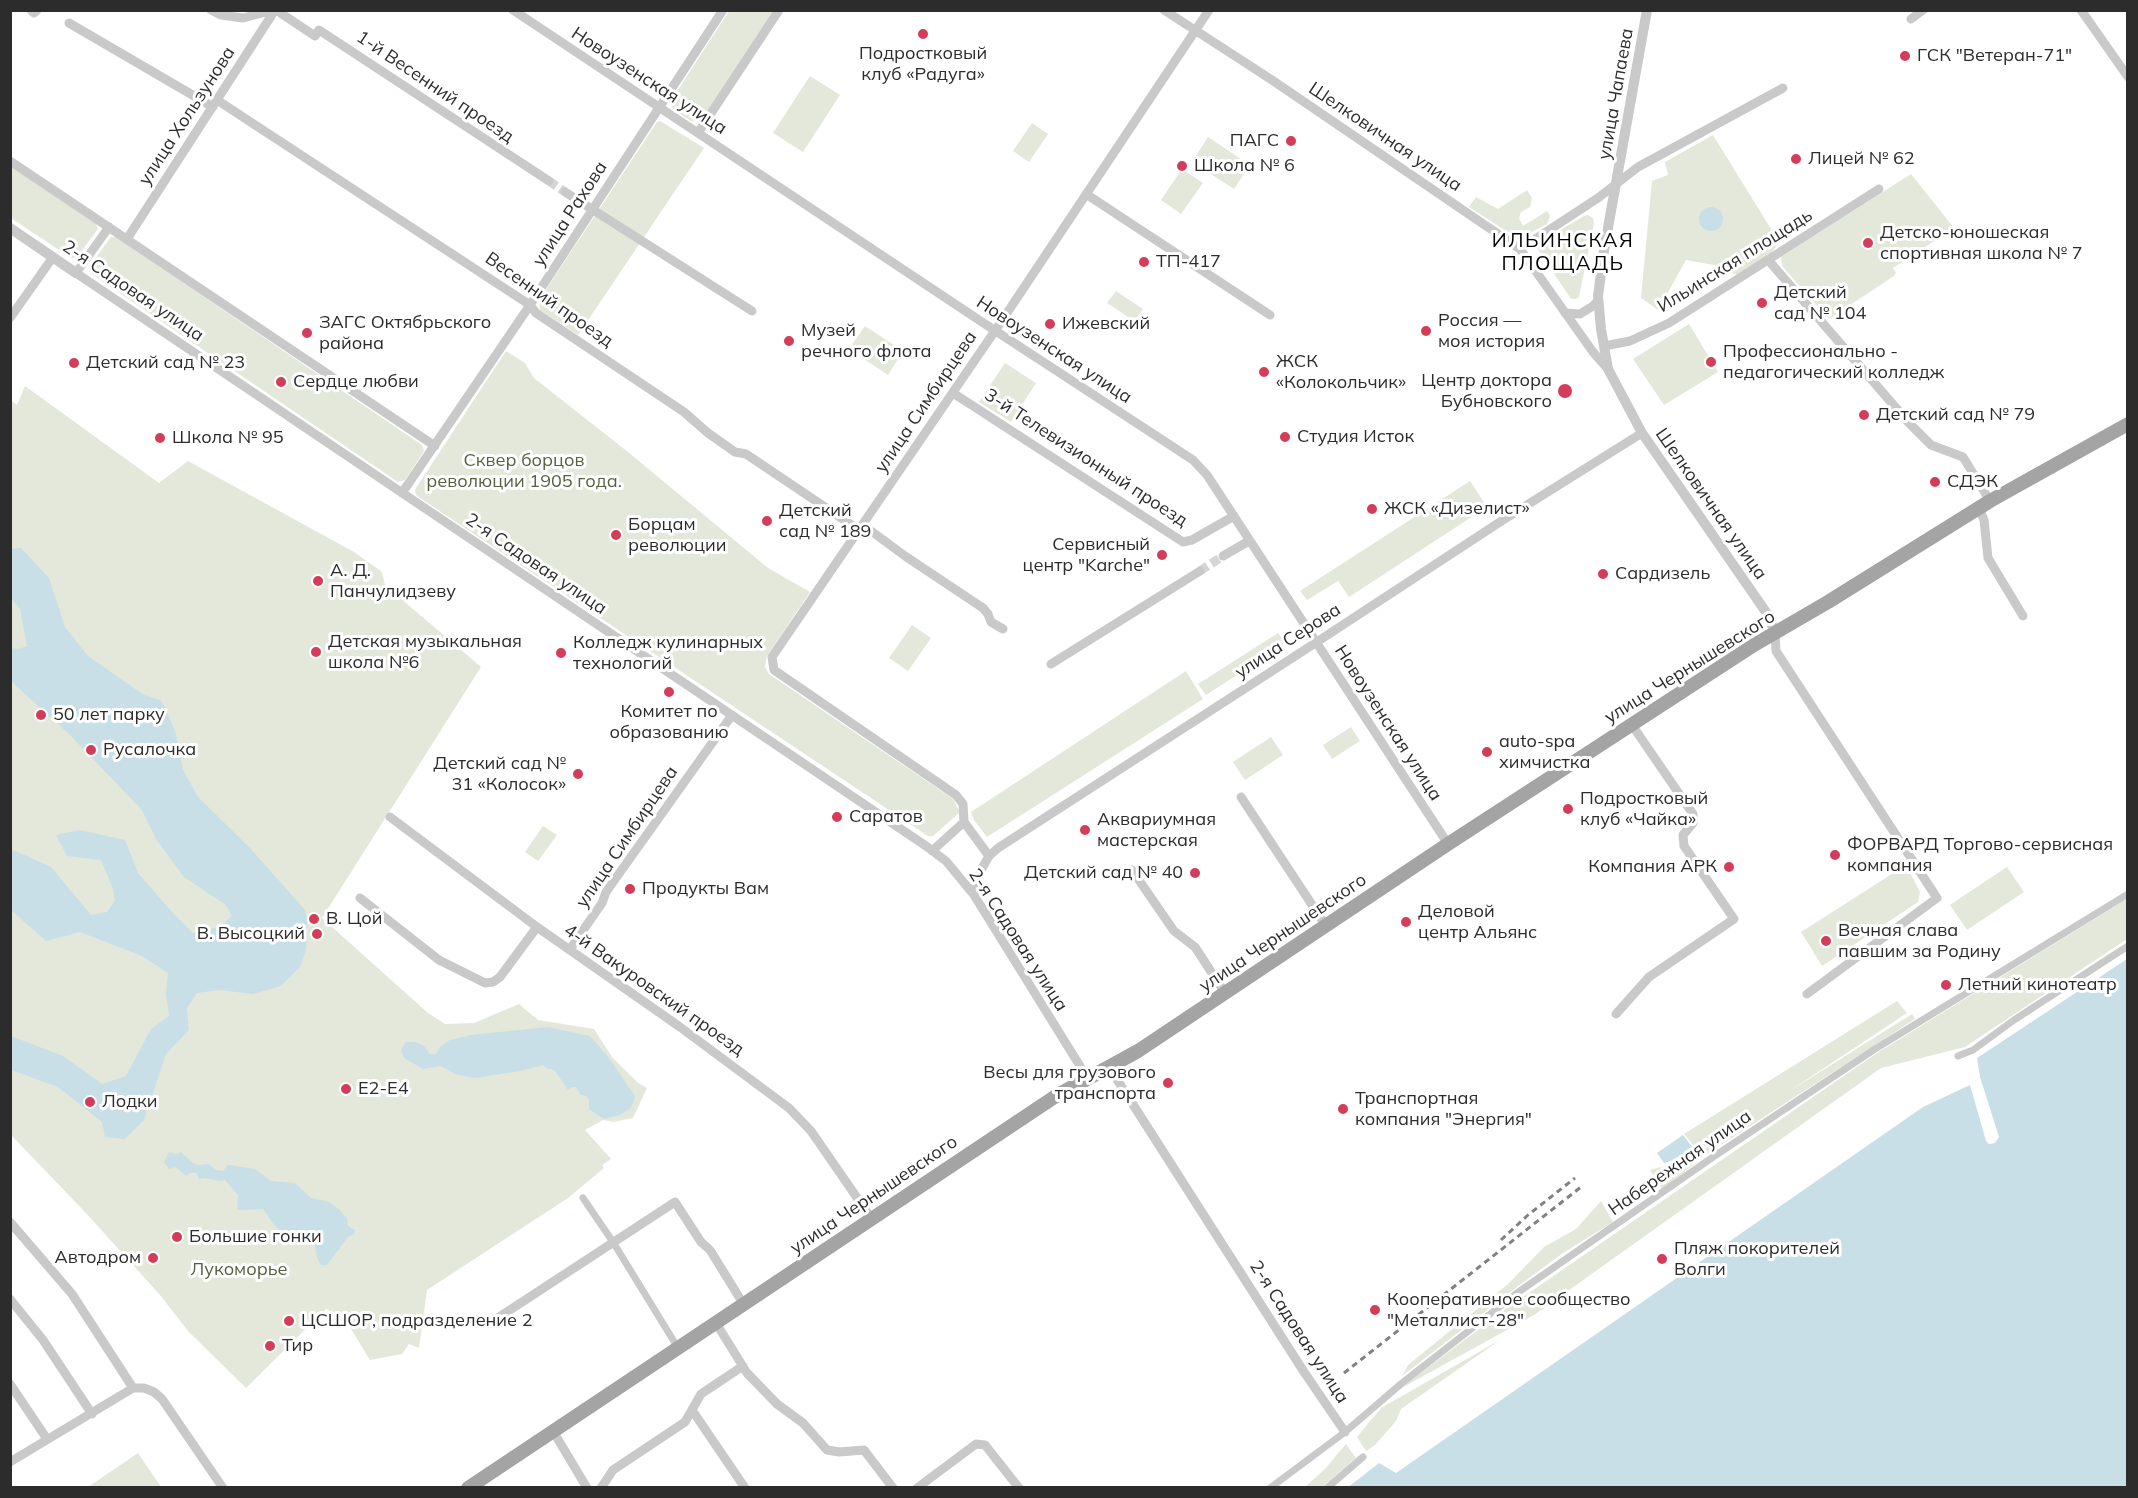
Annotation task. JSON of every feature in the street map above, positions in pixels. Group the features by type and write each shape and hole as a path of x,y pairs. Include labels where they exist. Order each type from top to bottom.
{"main road":[{"name":"улица Чернышевского","path":"468,1488 1056,1096 1138,1051 1448,844 1775,633 1984,505 2127,424"}],"street":[{"path":"31,10 34,13 38,10"},
{"path":"211,10 221,15 243,18 275,10"},
{"name":"улица Хользунова","path":"127,239 275,10"},
{"name":"1-й Весенний проезд","path":"275,10 315,36 319,30 549,181"},
{"name":"Новоузенская улица","path":"513,10 659,109 1193,460 1207,475 1448,844"},
{"name":"улица Рахова","path":"402,493 530,305 723,10"},
{"path":"698,133 779,10"},
{"name":"Шелковичная улица","path":"1164,10 1272,80 1520,249 1593,352 1608,369 1642,432 1768,615 1775,633 1776,651 1937,898 1807,994"},
{"name":"улица Симбирцева","path":"772,663 772,657 995,331 1209,10"},
{"name":"улица Чапаева","path":"1617,184 1647,10"},
{"path":"1911,19 1923,10"},
{"path":"2081,10 2127,77"},
{"name":"Весенний проезд","path":"69,22 215,103 530,305 536,313 684,412 735,452 746,454 983,608 992,622 1003,629"},
{"path":"1520,249 1617,184 1638,167 1783,88"},
{"path":"10,160 435,446"},
{"path":"1608,369 1598,301 1604,250 1617,184"},
{"name":"Ильинская площадь","path":"1604,346 1630,341 1669,323 1878,189"},
{"path":"565,192 752,311"},
{"path":"1086,194 1270,315"},
{"path":"76,273 109,227"},
{"name":"2-я Садовая улица","path":"10,228 932,850 950,866 974,895 1088,1079"},
{"path":"10,318 53,257"},
{"path":"1769,261 1909,423 1931,445 1963,457 1984,505 1988,558 2023,616"},
{"path":"1566,313 1580,314 1598,301"},
{"name":"3-й Телевизионный проезд","path":"953,393 1183,542 1192,540 1233,516"},
{"name":"улица Серова","path":"988,856 1642,432"},
{"path":"1224,556 1250,541"},
{"path":"1051,664 1200,571"},
{"name":"2-я Садовая улица","path":"772,663 774,670 956,795 963,804 964,822 988,856"},
{"name":"улица Симбирцева","path":"570,949 602,903 606,892 732,715"},
{"path":"1616,1014 1649,977 1734,919 1684,846 1683,835 1693,823 1693,814 1632,725"},
{"path":"1241,797 1326,926"},
{"name":"4-й Вакуровский проезд","path":"390,817 537,927 789,1108 810,1131 871,1218"},
{"path":"932,850 964,822"},
{"path":"974,895 976,882 988,856"},
{"path":"1132,870 1174,931 1195,947 1225,993"},
{"name":"Набережная улица","path":"1270,1488 1345,1432 1402,1383 1517,1293 1716,1155 1875,1049 2127,894"},
{"path":"360,898 439,960 485,983 493,982 500,977 537,927"},
{"path":"1958,1056 1973,1050 2014,1020 2127,946"},
{"name":"2-я Садовая улица","path":"1109,1067 1304,1372 1345,1432"},
{"path":"582,1198 613,1242 678,1348"},
{"path":"490,1323 675,1202 710,1250 744,1305"},
{"path":"10,1222 72,1294 133,1388"},
{"path":"10,1299 43,1340 92,1414"},
{"path":"716,1323 747,1373 777,1404 803,1424 827,1450 839,1452 864,1450 893,1488"},
{"path":"601,1488 613,1470 685,1422 702,1394 743,1366"},
{"path":"10,1383 47,1439"},
{"path":"10,1462 133,1388 144,1388 154,1392 162,1399 223,1488"},
{"path":"692,1410 745,1488"},
{"path":"553,1431 587,1488"},
{"path":"917,1488 976,1444 985,1445 1019,1488"},
{"path":"1327,1488 1363,1457"}],"green space":[{"path":"729,11 773,11 704,116 699,120 691,121 674,110 671,105 672,99"},
{"path":"810,76 840,95 803,152 773,133"},
{"path":"660,121 704,148 578,335 540,310 539,300 657,122"},
{"path":"1032,123 1048,134 1029,162 1013,151"},
{"path":"1713,135 1779,242 1771,254 1737,275 1714,265 1686,260 1658,310 1641,298 1652,181 1668,175 1665,162"},
{"path":"1208,137 1250,165 1234,189 1192,162"},
{"path":"10,166 96,224 98,229 77,257 71,258 11,218"},
{"path":"1182,169 1203,183 1181,214 1161,200"},
{"name":"Детско-юношеская спортивная школа № 7","path":"1911,174 1954,228 1893,268 1896,273 1894,276 1829,319 1782,266 1781,257"},
{"path":"1527,190 1532,198 1530,207 1521,212 1519,218 1523,226 1547,211 1550,216 1547,224 1523,237 1508,232 1469,207 1476,197 1498,209"},
{"path":"1588,215 1593,218 1594,223 1579,297 1571,299 1535,245"},
{"path":"111,237 116,237 422,445 424,451 405,480 398,482 90,273 89,267"},
{"path":"1116,291 1143,309 1134,321 1107,303"},
{"path":"1689,324 1718,372 1664,405 1633,359"},
{"path":"865,326 903,351 888,375 849,349"},
{"name":"Сквер борцов революции 1905 года.","path":"506,351 525,363 534,378 628,452 768,568 810,592 767,656 765,667 769,674 953,799 960,812 933,836 928,836 417,496 416,488"},
{"path":"1005,363 1036,383 1011,422 979,402"},
{"name":"Лукоморье","path":"25,386 159,483 188,461 354,552 382,572 385,585 481,667 322,918 428,1013 445,1024 474,1023 519,1004 538,1020 594,1029 612,1057 638,1083 647,1088 633,1118 613,1122 603,1120 585,1130 611,1159 602,1165 604,1168 568,1198 427,1290 419,1348 409,1344 402,1354 370,1360 343,1316 326,1309 246,1388 188,1331 160,1295 11,1135 10,404 12,401 17,405"},
{"path":"1470,481 1487,507 1349,597 1338,581 1307,600 1300,591"},
{"path":"912,625 931,638 908,671 889,658"},
{"path":"1278,633 1285,644 1206,695 1198,684"},
{"path":"1186,671 1203,699 987,837 971,812"},
{"path":"1351,727 1360,741 1332,759 1323,745"},
{"path":"1271,737 1283,755 1245,780 1233,762"},
{"path":"543,826 557,835 538,861 525,852"},
{"path":"1906,865 1920,892 1918,902 1822,966 1801,932"},
{"path":"2007,867 2024,892 1967,930 1950,905"},
{"path":"2127,899 2127,939 1965,1047 1881,1068 1534,1315 1398,1390 1507,1308 1877,1053"},
{"path":"1897,1001 1907,1013 1788,1092 1912,1014 1915,1019 1707,1154 1704,1150 1724,1134 1698,1151 1684,1134"},
{"path":"1694,1158 1697,1162 1662,1189 1650,1170"},
{"path":"1601,1201 1613,1222 1563,1253 1402,1376 1408,1365 1508,1284 1544,1247 1576,1229"},
{"path":"1500,1340 1401,1409 1396,1421 1375,1445 1366,1451 1357,1437 1381,1408"},
{"path":"1346,1444 1356,1458 1322,1487 1304,1488 1325,1469"},
{"path":"138,1453 161,1487 88,1487"}],"water":[{"path":"1711,207 1719,211 1723,219 1719,227 1711,231 1703,227 1699,219 1703,211"},
{"path":"21,548 49,578 65,627 88,656 144,695 160,700 176,734 183,770 198,797 250,848 305,910 307,920 306,950 300,967 281,986 253,994 219,990 197,993 187,1008 189,1030 166,1054 144,1120 125,1139 105,1137 102,1122 58,1087 11,1070 11,1036 63,1056 102,1084 126,1076 151,1029 169,1016 166,994 168,973 142,956 80,932 46,941 11,910 11,849 51,867 91,915 107,912 115,901 113,889 101,860 67,856 56,835 79,830 125,840 138,873 193,933 220,927 232,916 226,905 184,877 156,839 142,810 70,735 11,681 11,648 19,649 27,646 20,609 11,598 11,549"},
{"path":"2127,959 2127,1487 1347,1488 1379,1463 1396,1473 1923,1107 1970,1085 1980,1077 1977,1058"},
{"path":"548,1027 590,1036 609,1058 635,1096 631,1108 620,1115 604,1119 589,1109 589,1100 586,1096 581,1095 576,1087 568,1090 556,1072 543,1065 475,1078 457,1075 441,1066 423,1069 404,1058 401,1050 406,1042 415,1042 424,1046 430,1054 436,1054 441,1046 450,1040 471,1035"},
{"path":"1683,1135 1697,1153 1664,1163 1657,1153"},
{"path":"169,1152 177,1154 181,1152 193,1163 208,1164 216,1170 223,1171 228,1165 255,1169 271,1181 295,1183 311,1198 329,1202 340,1210 347,1219 348,1226 355,1230 354,1234 348,1237 327,1265 321,1265 317,1258 314,1239 310,1235 286,1237 263,1209 237,1210 238,1195 225,1180 199,1179 197,1173 186,1176 176,1167 169,1169 164,1162"}],"pier":[{"path":"1980,1077 1999,1137 1995,1143 1989,1144 1986,1141 1970,1085"}],"tunnel":[{"path":"549,181 565,192"},
{"path":"1200,571 1223,556"}],"railway":[{"path":"1501,1240 1528,1215 1575,1178"},
{"path":"1344,1373 1581,1187"}],"place":[{"name":"Подростковый клуб «Радуга»","path":"923,34"},
{"name":"ГСК \"Ветеран-71\"","path":"1905,56"},
{"name":"ПАГС","path":"1291,141"},
{"name":"Лицей № 62","path":"1796,159"},
{"name":"Школа № 6","path":"1182,166"},
{"name":"Детско-юношеская спортивная школа № 7","path":"1868,243"},
{"name":"ТП-417","path":"1144,262"},
{"name":"Детский сад № 104","path":"1762,303"},
{"name":"Ижевский","path":"1050,324"},
{"name":"Россия — моя история","path":"1426,331"},
{"name":"ЗАГС Октябрьского района","path":"307,333"},
{"name":"Музей речного флота","path":"789,341"},
{"name":"Профессионально - педагогический колледж","path":"1711,362"},
{"name":"Детский сад № 23","path":"74,363"},
{"name":"ЖСК «Колокольчик»","path":"1264,372"},
{"name":"Сердце любви","path":"281,382"},
{"name":"Центр доктора Бубновского","path":"1565,391"},
{"name":"Детский сад № 79","path":"1864,415"},
{"name":"Студия Исток","path":"1285,437"},
{"name":"Школа № 95","path":"160,438"},
{"name":"СДЭК","path":"1935,482"},
{"name":"ЖСК «Дизелист»","path":"1372,509"},
{"name":"Детский сад № 189","path":"767,521"},
{"name":"Борцам революции","path":"616,535"},
{"name":"Сервисный центр \"Karche\"","path":"1162,555"},
{"name":"Сардизель","path":"1603,574"},
{"name":"А. Д. Панчулидзеву","path":"318,581"},
{"name":"Детская музыкальная школа №6","path":"316,652"},
{"name":"Колледж кулинарных технологий","path":"561,653"},
{"name":"Комитет по образованию","path":"669,692"},
{"name":"50 лет парку","path":"41,715"},
{"name":"Русалочка","path":"91,750"},
{"name":"auto-spa химчистка","path":"1487,752"},
{"name":"Детский сад № 31 «Колосок»","path":"578,774"},
{"name":"Подростковый клуб «Чайка»","path":"1568,809"},
{"name":"Саратов","path":"837,817"},
{"name":"Аквариумная мастерская","path":"1085,830"},
{"name":"ФОРВАРД Торгово-сервисная компания","path":"1835,855"},
{"name":"Компания АРК","path":"1729,867"},
{"name":"Детский сад № 40","path":"1195,873"},
{"name":"Продукты Вам","path":"630,889"},
{"name":"В. Цой","path":"314,919"},
{"name":"Деловой центр Альянс","path":"1406,922"},
{"name":"В. Высоцкий","path":"317,934"},
{"name":"Вечная слава павшим за Родину","path":"1826,941"},
{"name":"Летний кинотеатр","path":"1946,985"},
{"name":"Весы для грузового транспорта","path":"1168,1083"},
{"name":"E2-E4","path":"346,1089"},
{"name":"Лодки","path":"90,1102"},
{"name":"Транспортная компания \"Энергия\"","path":"1343,1109"},
{"name":"Большие гонки","path":"177,1237"},
{"name":"Автодром","path":"153,1258"},
{"name":"Пляж покорителей Волги","path":"1662,1259"},
{"name":"Кооперативное сообщество \"Металлист-28\"","path":"1375,1310"},
{"name":"ЦСШОР, подразделение 2","path":"289,1321"},
{"name":"Тир","path":"270,1346"}],"district":[{"name":"ИЛЬИНСКАЯ ПЛОЩАДЬ","path":"1563,252"}]}
